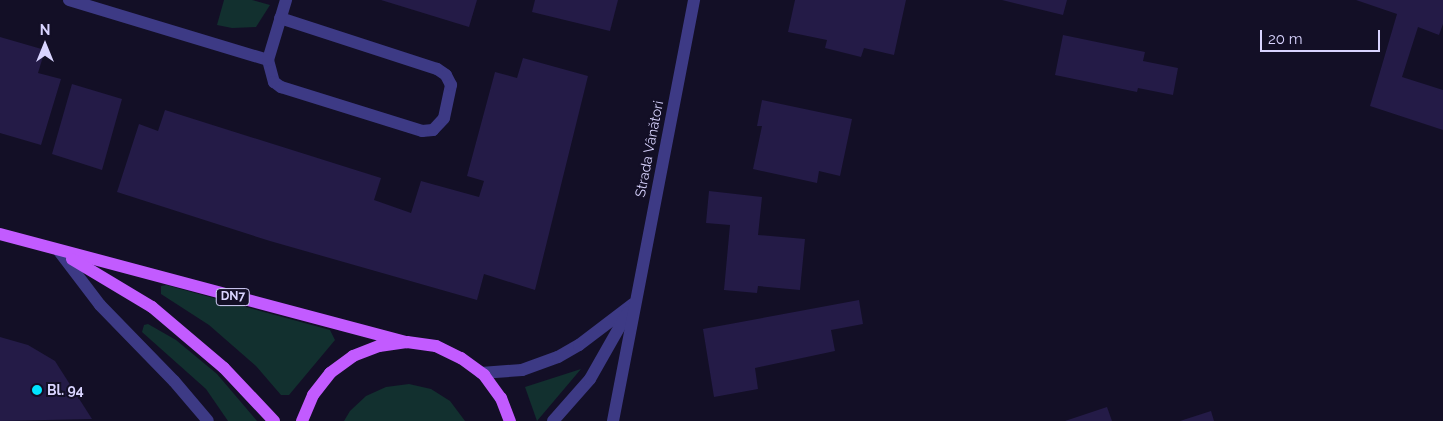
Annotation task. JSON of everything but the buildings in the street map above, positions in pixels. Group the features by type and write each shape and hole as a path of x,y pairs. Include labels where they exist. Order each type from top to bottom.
{"main road":[{"name":"DN7","path":"0,234 407,342"},
{"name":"DN7","path":"59,251 152,307 224,368 274,421"},
{"path":"302,421 313,395 330,373 353,356 379,346 407,342 436,346 461,358 480,372 501,398 510,421"}],"street":[{"path":"69,0 268,60"},
{"path":"280,18 437,69 446,75 451,85 444,118 433,130 422,131 281,87 274,82 268,60 280,18 286,0"},
{"name":"Strada Vânători","path":"613,421 633,304 694,0"},
{"path":"59,251 100,305 174,381 208,421"},
{"path":"480,372 522,370 558,357 580,345 633,304"},
{"name":"Strada Vânători","path":"553,421 590,379 633,304"}],"green space":[{"path":"224,0 252,0 270,5 256,27 232,28 217,25"},
{"path":"166,285 330,330 335,340 289,395 281,395 256,366 209,325 161,294 161,286"},
{"path":"148,324 176,340 217,374 257,421 228,421 206,389 142,332 144,325"},
{"path":"581,369 537,421 525,387"},
{"path":"409,384 431,389 450,401 465,421 344,421 350,411 366,396 386,387"}],"place":[{"name":"Bl. 94","path":"37,390"}]}
